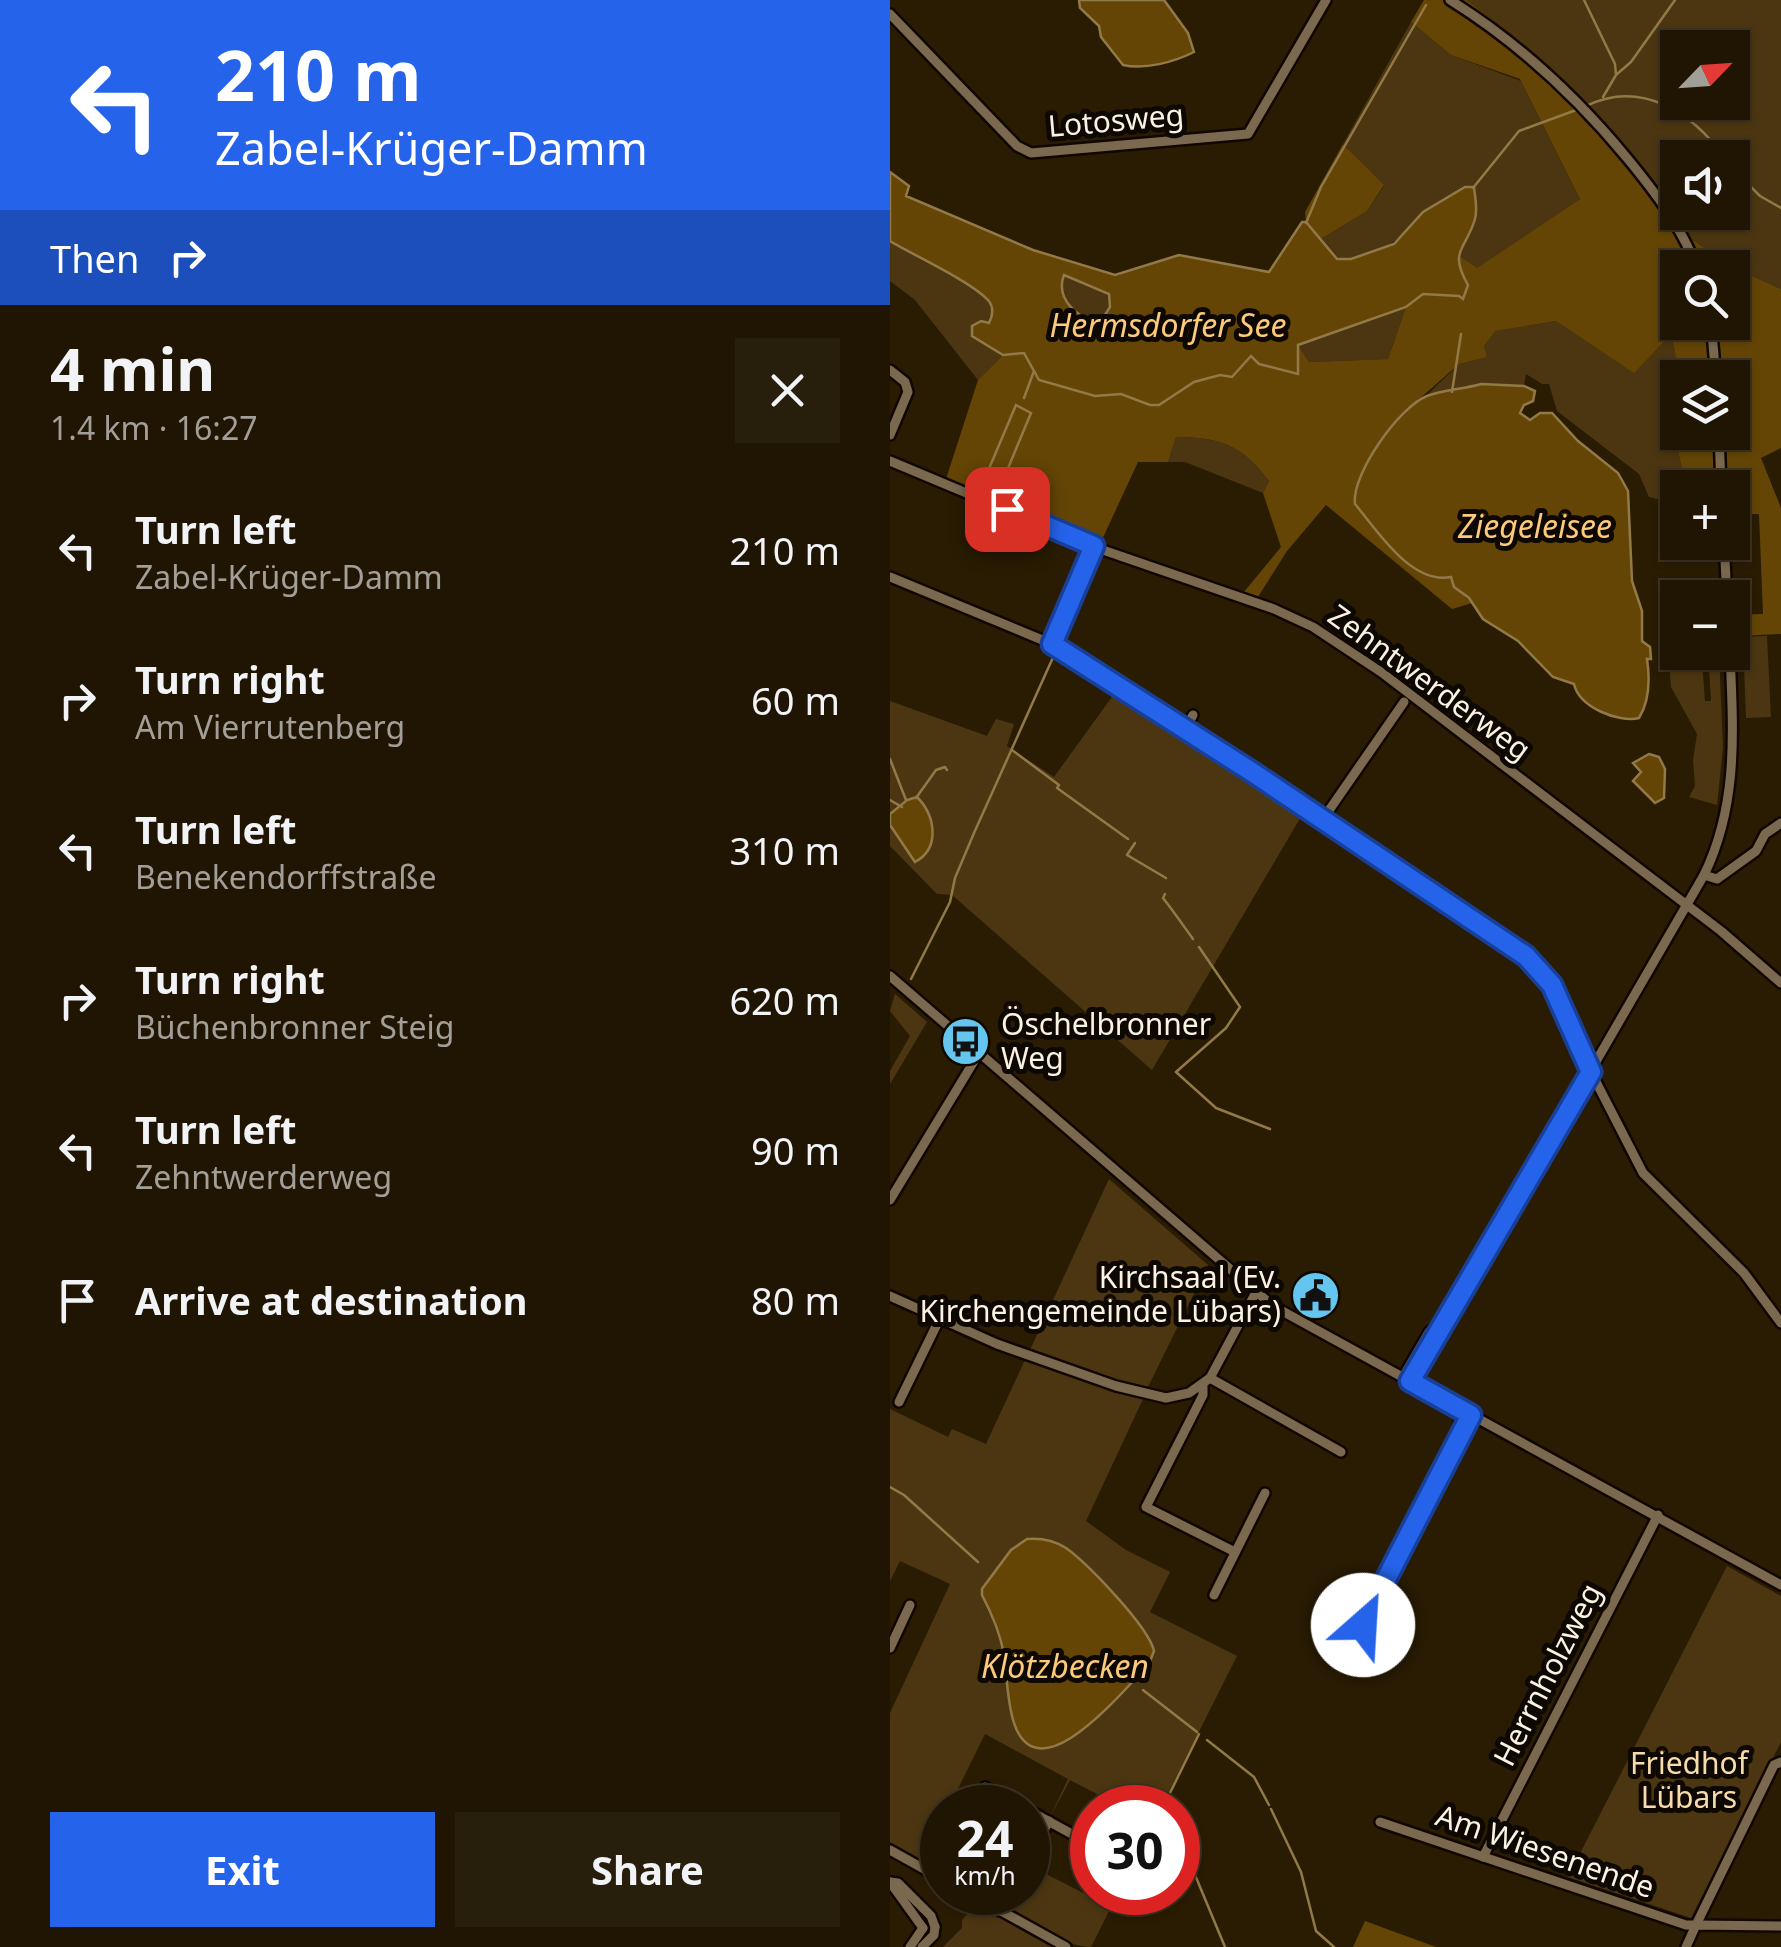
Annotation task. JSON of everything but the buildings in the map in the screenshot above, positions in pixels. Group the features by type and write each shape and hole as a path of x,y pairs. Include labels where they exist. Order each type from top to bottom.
{"street":[{"name":"Lotosweg","path":"890,14 1017,146 1030,154 1248,134 1326,0"},
{"path":"1450,0 1534,59 1590,114 1647,182 1680,229 1689,250"},
{"path":"890,370 906,382 908,392 890,435"},
{"name":"Zehntwerderweg","path":"890,462 1094,546 1274,609 1334,640 1749,952 1781,983"},
{"path":"1052,644 1094,546"},
{"path":"890,577 1052,644 1324,819 1526,956 1552,985 1643,1173 1744,1273 1781,1323"},
{"path":"1406,1379 1446,1320 1704,875 1718,844 1731,785 1734,752 1731,670"},
{"path":"1324,819 1404,702"},
{"path":"1185,730 1193,715"},
{"path":"1704,875 1717,879 1756,851 1765,834 1781,823"},
{"path":"890,976 1274,1306 1781,1585"},
{"path":"890,1200 979,1054"},
{"path":"1235,1552 1146,1507 1206,1382 1256,1292"},
{"path":"890,1296 939,1320 1053,1364 1153,1397 1179,1396 1206,1382"},
{"path":"899,1402 939,1320"},
{"path":"1206,1382 1342,1452"},
{"path":"1368,1614 1467,1413"},
{"path":"1214,1595 1264,1494"},
{"name":"Herrnholzweg","path":"1483,1857 1658,1515"},
{"path":"890,1648 910,1605"},
{"path":"1686,1947 1774,1765 1781,1762"},
{"name":"Am Wiesenende","path":"1380,1822 1686,1925 1781,1926"},
{"path":"890,1850 920,1867"},
{"path":"890,1882 898,1884 931,1916 936,1926 922,1947"},
{"path":"890,1882 923,1928"},
{"path":"1007,1915 1062,1946"},
{"path":"910,1947 923,1928 936,1926"}],"green space":[{"path":"1424,0 1467,0 1513,36 1586,102 1660,199 1660,230 1684,230 1708,250 1660,250 1660,340 1665,340 1634,373 1556,321 1495,331 1484,346 1487,357 1459,364 1401,415 1376,448 1354,494 1355,504 1395,552 1429,574 1451,577 1454,587 1472,603 1452,609 1326,505 1287,551 1258,597 1244,592 1281,547 1263,493 1269,481 1239,451 1218,441 1176,437 1168,462 1138,462 1100,544 946,479 978,380 1003,355 1024,353 1039,380 1095,396 1121,394 1150,405 1166,400 1193,382 1220,375 1232,377 1252,356 1259,364 1298,374 1298,345 1309,362 1388,359 1406,307 1423,293 1460,296 1468,285 1459,270 1458,255 1477,268 1580,199 1520,79 1451,55 1411,22"},
{"path":"1467,0 1781,0 1781,289 1750,275 1750,250 1708,250 1684,230 1750,230 1750,140 1660,140 1660,199 1586,102"},
{"path":"1411,22 1451,55 1521,81 1580,199 1476,269 1458,255 1477,210 1444,201 1372,254 1337,259 1321,239 1367,211 1384,186 1343,144"},
{"path":"1343,144 1384,185 1367,211 1321,239 1306,222 1305,212"},
{"path":"890,241 956,277 990,304 989,324 981,321 972,326 972,336 1003,355 978,380 915,300 890,281"},
{"path":"1064,275 1109,294 1110,307 1100,323 1070,306 1063,292"},
{"path":"1750,275 1781,289 1781,448 1761,458 1781,508 1781,634 1750,635 1750,614 1763,614 1759,514 1750,514 1750,470 1682,470 1678,450 1750,450 1750,360 1675,360 1672,340 1750,340"},
{"path":"1406,307 1388,359 1309,362 1298,345"},
{"path":"1556,321 1634,372 1664,340 1672,340 1676,360 1660,360 1660,450 1678,450 1682,470 1660,470 1660,500 1649,497 1639,474 1557,411 1549,384 1526,374 1524,386 1481,384 1426,396 1459,364 1486,357 1484,346 1494,331"},
{"path":"1176,437 1218,441 1239,451 1269,481 1263,493 1185,462 1168,462"},
{"path":"1767,636 1771,717 1746,718 1744,670 1750,670 1750,637"},
{"path":"1670,670 1703,670 1705,701 1711,701 1709,670 1720,670 1723,747 1717,805 1689,797 1695,786 1697,734 1671,687"},
{"path":"1117,690 1302,815 1152,1070 952,895 937,894 890,846 890,701 987,736 996,719 1014,724 1007,746 1054,777"},
{"path":"895,994 927,1022 890,1084 890,1071 910,1036 890,1011"},
{"path":"1109,1179 1208,1265 1146,1391 1029,1352"},
{"path":"1025,1360 1143,1399 1086,1521 1126,1550 1170,1572 1150,1612 1237,1656 1172,1785 1080,1785 1070,1780 1050,1817 1068,1779 985,1734 960,1785 920,1785 920,1859 890,1842 890,1713 950,1584 900,1561 890,1581 890,1409 948,1437 952,1429 986,1444","holes":["1028,1539 1048,1540 1076,1556 1116,1596 1154,1651 1014,1724 1002,1648 982,1589 1011,1550"]},
{"name":"Friedhof Lübars","path":"1727,1566 1781,1596 1781,1742 1691,1918 1568,1877"},
{"path":"1050,1876 1070,1886 1070,1915 1107,1915 1091,1947 1058,1938 1019,1915 1050,1915"},
{"path":"967,1915 995,1915 1055,1947 943,1947 962,1928"},
{"path":"1365,1921 1436,1947 1353,1947"}],"water":[{"path":"1079,0 1164,0 1188,33 1194,52 1159,64 1123,65 1101,37 1099,26 1080,8"},
{"name":"Hermsdorfer See","path":"890,172 909,186 906,196 1033,250 1115,275 1179,255 1269,272 1302,222 1337,259 1351,259 1394,244 1423,212 1465,187 1474,187 1476,207 1459,257 1468,285 1463,299 1423,294 1406,307 1298,345 1298,374 1259,364 1251,356 1232,377 1220,375 1194,382 1159,405 1121,394 1095,396 1039,380 1024,353 1003,355 972,336 972,326 981,321 989,323 992,308 988,300 956,277 890,241","holes":["1064,275 1109,294 1110,307 1100,323 1091,321 1065,299"]},
{"name":"Ziegeleisee","path":"1481,384 1524,386 1535,391 1533,401 1524,405 1520,413 1530,420 1540,413 1552,413 1578,441 1618,473 1628,491 1632,581 1642,611 1642,641 1650,647 1651,659 1647,659 1648,689 1639,718 1600,712 1583,700 1574,684 1553,677 1518,641 1483,619 1469,598 1454,587 1451,577 1422,573 1396,553 1355,504 1369,460 1403,413 1427,396"},
{"path":"1016,405 1031,413 1001,485 985,478"},
{"path":"1649,754 1659,757 1665,769 1664,798 1655,803 1633,781 1641,772 1633,763"},
{"path":"917,797 928,813 932,840 915,862 890,825 890,814"},
{"name":"Klötzbecken","path":"1027,1539 1052,1542 1076,1556 1129,1612 1154,1651 1149,1664 1102,1713 1061,1743 1042,1748 1026,1743 1014,1723 1002,1646 982,1595 982,1589 1011,1550"}],"waterway":[{"path":"1584,0 1615,64 1616,75 1603,97"},
{"path":"1617,74 1631,62 1675,0"},
{"path":"1306,223 1321,187 1426,5"},
{"path":"1586,106 1626,96 1645,98 1681,114 1711,140"},
{"path":"1473,188 1519,131 1579,109"},
{"path":"1750,186 1781,208"},
{"path":"1452,392 1461,334"},
{"path":"1024,398 1034,371"},
{"path":"978,503 1087,550 1053,630"},
{"path":"911,979 950,902 955,878 1055,653"},
{"path":"1012,750 1128,839"},
{"path":"890,759 906,800"},
{"path":"916,798 936,770 947,770"},
{"path":"890,800 902,807"},
{"path":"1135,843 1127,855 1166,878"},
{"path":"1165,894 1163,898 1193,939"},
{"path":"1199,947 1240,1007 1226,1028 1176,1072 1216,1108 1270,1129"},
{"path":"890,1487 978,1562"},
{"path":"1143,1690 1197,1732"},
{"path":"1174,1785 1199,1734"},
{"path":"1207,1740 1254,1777 1269,1805"},
{"path":"1271,1809 1301,1872 1316,1931 1334,1947"},
{"path":"1200,1887 1225,1947"}],"place":[{"name":"Öschelbronner Weg","path":"966,1042"},
{"name":"Kirchsaal (Ev. Kirchengemeinde Lübars)","path":"1316,1295"}],"route":[{"path":"1007,509 1094,546 1052,644 1252,772 1526,956 1552,985 1591,1072 1410,1381 1471,1415 1368,1614 1362,1618 1363,1625"}]}
